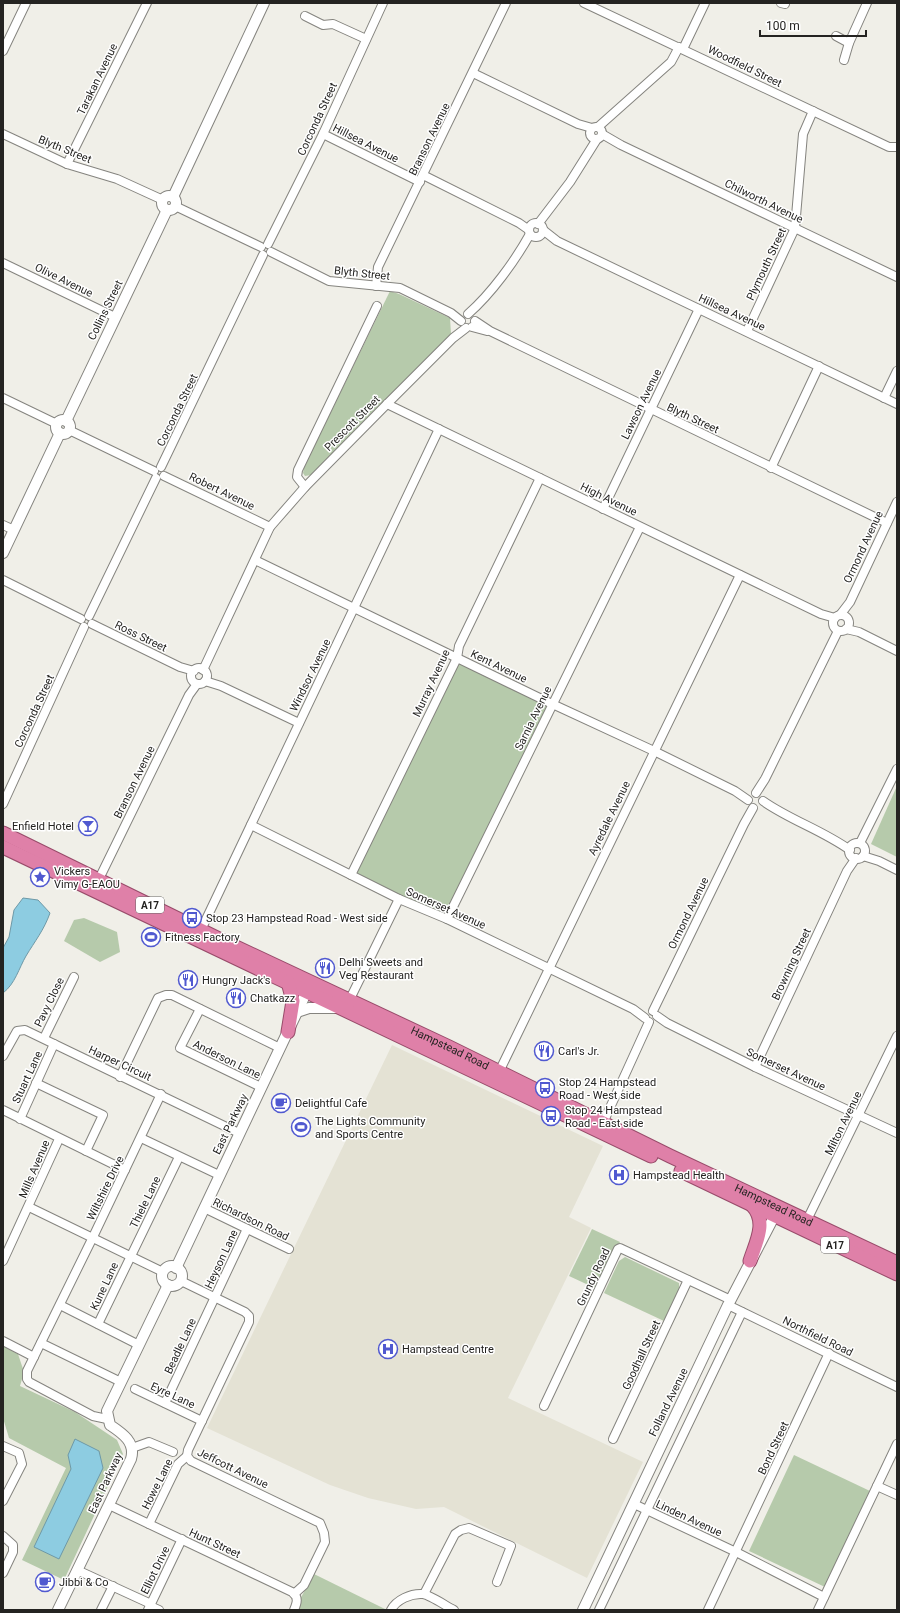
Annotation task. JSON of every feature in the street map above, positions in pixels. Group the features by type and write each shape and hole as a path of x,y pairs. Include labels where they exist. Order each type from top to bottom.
{"highway":[{"name":"Hampstead Road","path":"3,833 96,884 345,1006 497,1076 777,1211 897,1274"},
{"name":"Hampstead Road","path":"3,846 96,884 201,930 289,978 307,991 345,1006"},
{"path":"288,1032 293,1001 289,978"},
{"name":"Hampstead Road","path":"601,1127 752,1205 807,1220 897,1263"},
{"path":"750,1262 761,1222 758,1212 752,1205"}],"street":[{"path":"3,51 26,3"},
{"name":"Tarakan Avenue","path":"67,164 147,3"},
{"name":"Collins Street","path":"3,553 264,3"},
{"name":"Corconda Street","path":"3,804 87,622 323,134 383,3"},
{"name":"Branson Avenue","path":"376,286 378,267 506,3"},
{"name":"Woodfield Street","path":"584,3 594,5 889,147 897,147"},
{"name":"Prescott Street","path":"270,527 305,487 453,338 468,321 570,182 596,133 611,115 671,62 681,48 705,3"},
{"path":"844,60 848,43 867,3"},
{"path":"304,16 323,25 333,24 366,39"},
{"path":"836,36 848,43"},
{"name":"Chilworth Avenue","path":"473,73 897,278"},
{"name":"Plymouth Street","path":"747,331 795,228 803,134 813,111"},
{"name":"Blyth Street","path":"3,134 67,164 117,178 329,281 400,288 650,410 887,523"},
{"name":"Hillsea Avenue","path":"323,134 536,230 897,404"},
{"name":"Olive Avenue","path":"3,263 115,317"},
{"path":"305,487 297,477 298,470 377,306"},
{"name":"Lawson Avenue","path":"603,509 699,309"},
{"path":"771,468 819,366"},
{"path":"884,398 897,371"},
{"name":"Robert Avenue","path":"3,398 270,527"},
{"name":"High Avenue","path":"386,404 897,651"},
{"name":"Windsor Avenue","path":"201,930 439,429"},
{"name":"Murray Avenue","path":"351,875 457,658 460,646 540,478"},
{"name":"Ormond Avenue","path":"601,1127 651,1017 897,502"},
{"path":"3,525 14,530"},
{"name":"Branson Avenue","path":"96,884 210,653 270,527"},
{"name":"Sarnia Avenue","path":"447,919 640,527"},
{"name":"Kent Avenue","path":"254,560 552,704 654,750 897,870"},
{"name":"Ayredale Avenue","path":"497,1076 740,575"},
{"name":"Ross Street","path":"3,580 198,676 299,723"},
{"name":"Browning Street","path":"755,1067 847,871 897,769"},
{"name":"Somerset Avenue","path":"251,825 399,899 447,919 633,1010 666,1023 755,1067 897,1133"},
{"path":"297,1012 309,1008 345,1006 399,899"},
{"name":"Pavy Close","path":"44,1038 74,977"},
{"name":"East Parkway","path":"176,1268 307,991"},
{"path":"120,1077 158,998 166,994 172,995 280,1048"},
{"name":"Anderson Lane","path":"200,1009 180,1048 261,1087"},
{"name":"Harper Circuit","path":"3,1056 17,1031 25,1030 44,1038 120,1077 161,1094 239,1133"},
{"name":"Milton Avenue","path":"807,1220 897,1036"},
{"name":"Stuart Lane","path":"20,1119 54,1044"},
{"path":"36,1083 104,1115 86,1151"},
{"name":"Wiltshire Drive","path":"107,1418 93,1416 29,1382 27,1379 27,1371 161,1094"},
{"path":"3,1110 59,1139 125,1170"},
{"path":"141,1138 219,1175"},
{"name":"Mills Avenue","path":"3,1261 59,1139"},
{"name":"Thiele Lane","path":"130,1257 180,1157"},
{"path":"29,1207 93,1237 130,1257 164,1272"},
{"name":"Richardson Road","path":"204,1208 289,1249"},
{"name":"Folland Avenue","path":"583,1610 730,1302 777,1211"},
{"name":"Heyson Lane","path":"215,1297 247,1229"},
{"name":"Grundy Road","path":"544,1406 618,1248 688,1280 730,1302"},
{"name":"Kune Lane","path":"98,1324 130,1257"},
{"path":"168,1268 176,1268 181,1272 181,1281 177,1285 168,1285 164,1281 164,1272 168,1268"},
{"name":"Goodhall Street","path":"613,1440 688,1280"},
{"name":"Jeffcott Avenue","path":"181,1281 245,1312 249,1316 249,1322 188,1450 187,1456 191,1461 320,1524 324,1533 325,1542 304,1585 294,1594"},
{"path":"107,1418 107,1411 168,1285"},
{"name":"Beadle Lane","path":"165,1403 215,1297"},
{"name":"Northfield Road","path":"730,1302 742,1312 897,1387"},
{"path":"60,1305 139,1345"},
{"path":"599,1610 648,1511 742,1312"},
{"path":"3,1341 34,1357"},
{"path":"41,1343 73,1360 121,1382"},
{"name":"Bond Street","path":"736,1552 829,1353"},
{"name":"Eyre Lane","path":"135,1389 202,1421"},
{"name":"East Parkway","path":"58,1610 131,1459 132,1448 127,1437 110,1425 107,1418"},
{"path":"132,1448 149,1442 173,1452"},
{"path":"818,1610 897,1444"},
{"path":"3,1446 19,1454 22,1464 3,1501"},
{"name":"Howe Lane","path":"149,1524 178,1464 187,1456"},
{"path":"877,1486 897,1495"},
{"name":"Linden Avenue","path":"634,1504 736,1552 824,1597"},
{"name":"Hunt Street","path":"109,1505 294,1594"},
{"path":"424,1594 455,1534 461,1530 469,1528 511,1546 497,1582"},
{"path":"3,1536 8,1538 13,1545 13,1552 3,1573"},
{"name":"Elliot Drive","path":"150,1607 182,1539"},
{"path":"708,1610 736,1552"},
{"path":"78,1570 113,1586 150,1607 159,1610"},
{"path":"102,1610 113,1586"},
{"path":"294,1594 297,1600 294,1610"},
{"path":"390,1610 394,1605 407,1596 424,1594 454,1610"}],"shaded area":[{"name":"Hampstead Centre","path":"392,1045 603,1146 569,1217 591,1228 508,1398 643,1462 587,1578 444,1507 416,1509 368,1498 330,1485 207,1428"}],"green space":[{"path":"390,291 450,318 451,334 311,475 305,476 303,473 304,467"},
{"path":"457,658 552,704 447,919 351,875"},
{"path":"897,786 897,857 871,844"},
{"path":"84,918 117,932 120,952 100,962 64,941 74,920"},
{"path":"592,1229 620,1242 597,1289 569,1276"},
{"path":"625,1257 679,1283 679,1289 664,1321 604,1293 619,1261"},
{"path":"3,1346 18,1354 24,1372 20,1386 75,1412 117,1440 123,1454 64,1580 22,1560 66,1468 9,1438 3,1418"},
{"path":"794,1455 870,1491 825,1587 749,1551"},
{"path":"314,1574 387,1610 294,1610"}],"water":[{"path":"23,898 38,900 50,913 14,981 3,993 3,948 9,937 14,910"},
{"path":"75,1439 99,1451 103,1468 59,1559 34,1547 71,1469 68,1455"}],"place":[{"name":"Enfield Hotel","path":"88,826"},
{"name":"Vickers Vimy G-EAOU","path":"40,877"},
{"name":"Stop 23 Hampstead Road - West side","path":"192,918"},
{"name":"Fitness Factory","path":"151,937"},
{"name":"Delhi Sweets and Veg Restaurant","path":"325,968"},
{"name":"Hungry Jack's","path":"188,980"},
{"name":"Chatkazz","path":"236,998"},
{"name":"Carl's Jr.","path":"544,1051"},
{"name":"Stop 24 Hampstead Road - West side","path":"545,1088"},
{"name":"Delightful Cafe","path":"281,1103"},
{"name":"Stop 24 Hampstead Road - East side","path":"551,1116"},
{"name":"The Lights Community and Sports Centre","path":"301,1127"},
{"name":"Hampstead Health","path":"619,1175"},
{"name":"Hampstead Centre","path":"388,1349"},
{"name":"Jibbi & Co","path":"45,1582"}]}
